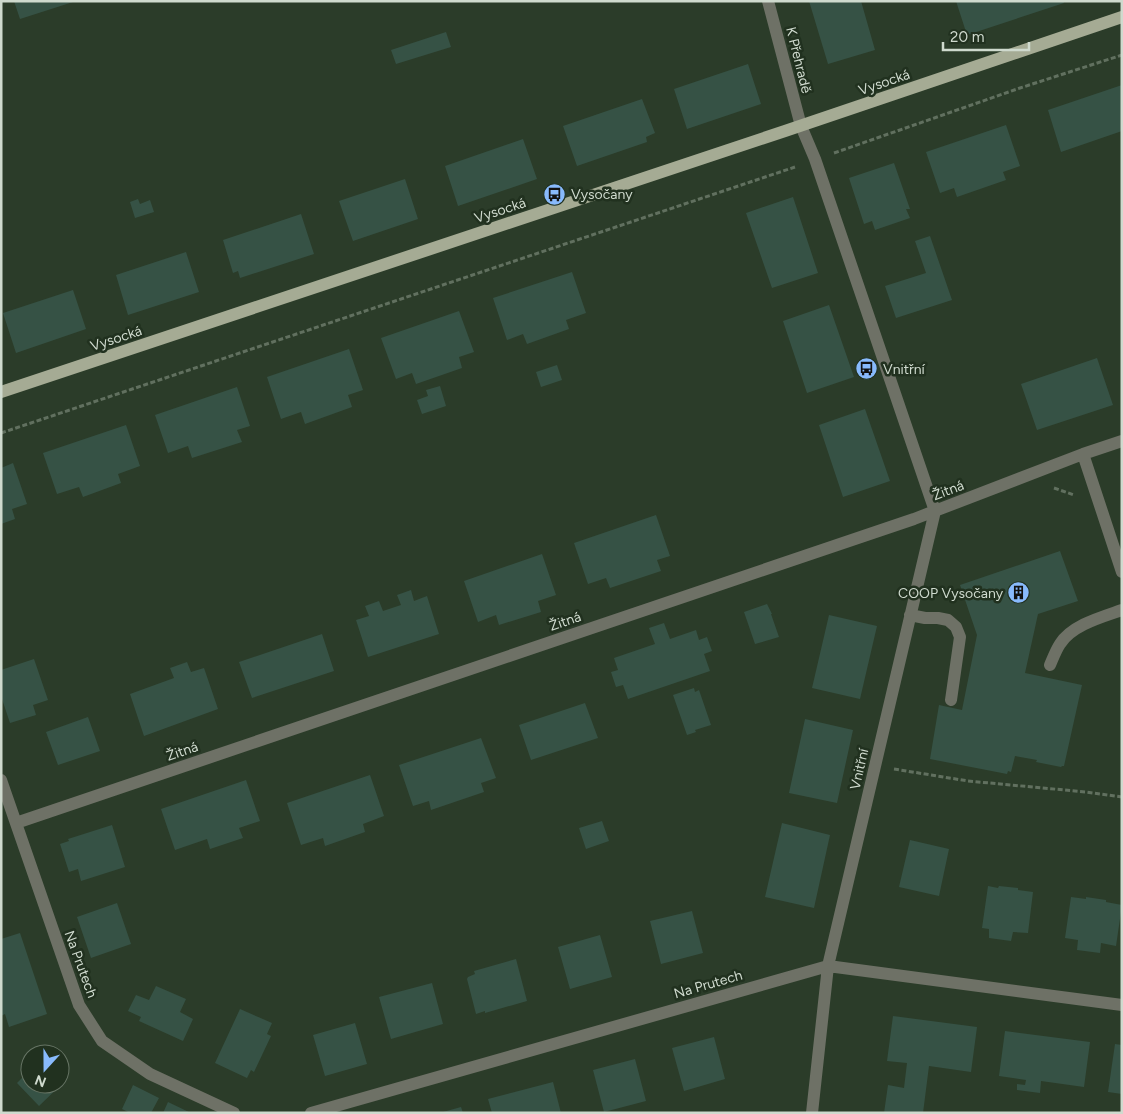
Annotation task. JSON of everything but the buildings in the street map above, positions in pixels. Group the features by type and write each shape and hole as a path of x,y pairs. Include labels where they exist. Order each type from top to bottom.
{"main road":[{"name":"Vysocká","path":"1,392 801,126 1122,17"}],"street":[{"name":"K Přehradě","path":"768,1 801,126"},
{"path":"801,126 815,160 935,511"},
{"name":"Žitná","path":"16,823 935,511 1122,441"},
{"path":"1084,454 1122,572"},
{"name":"Vnitřní","path":"812,1113 828,966 935,511"},
{"path":"1050,665 1061,643 1073,631 1092,621 1122,610"},
{"path":"910,615 948,620 956,627 960,637 951,700"},
{"name":"Na Prutech","path":"1,780 79,1006 102,1041 150,1074 234,1113"},
{"name":"Na Prutech","path":"311,1113 828,966 1122,1005"}],"path":[{"path":"815,160 1020,88 1122,55"},
{"path":"1,433 798,166"},
{"path":"1050,487 1071,493 1078,497 1083,505 1097,497"},
{"path":"875,765 968,781 1122,797"}],"place":[{"name":"Vysočany","path":"555,194"},
{"name":"Vnitřní","path":"867,369"},
{"name":"COOP Vysočany","path":"1019,593"}]}
